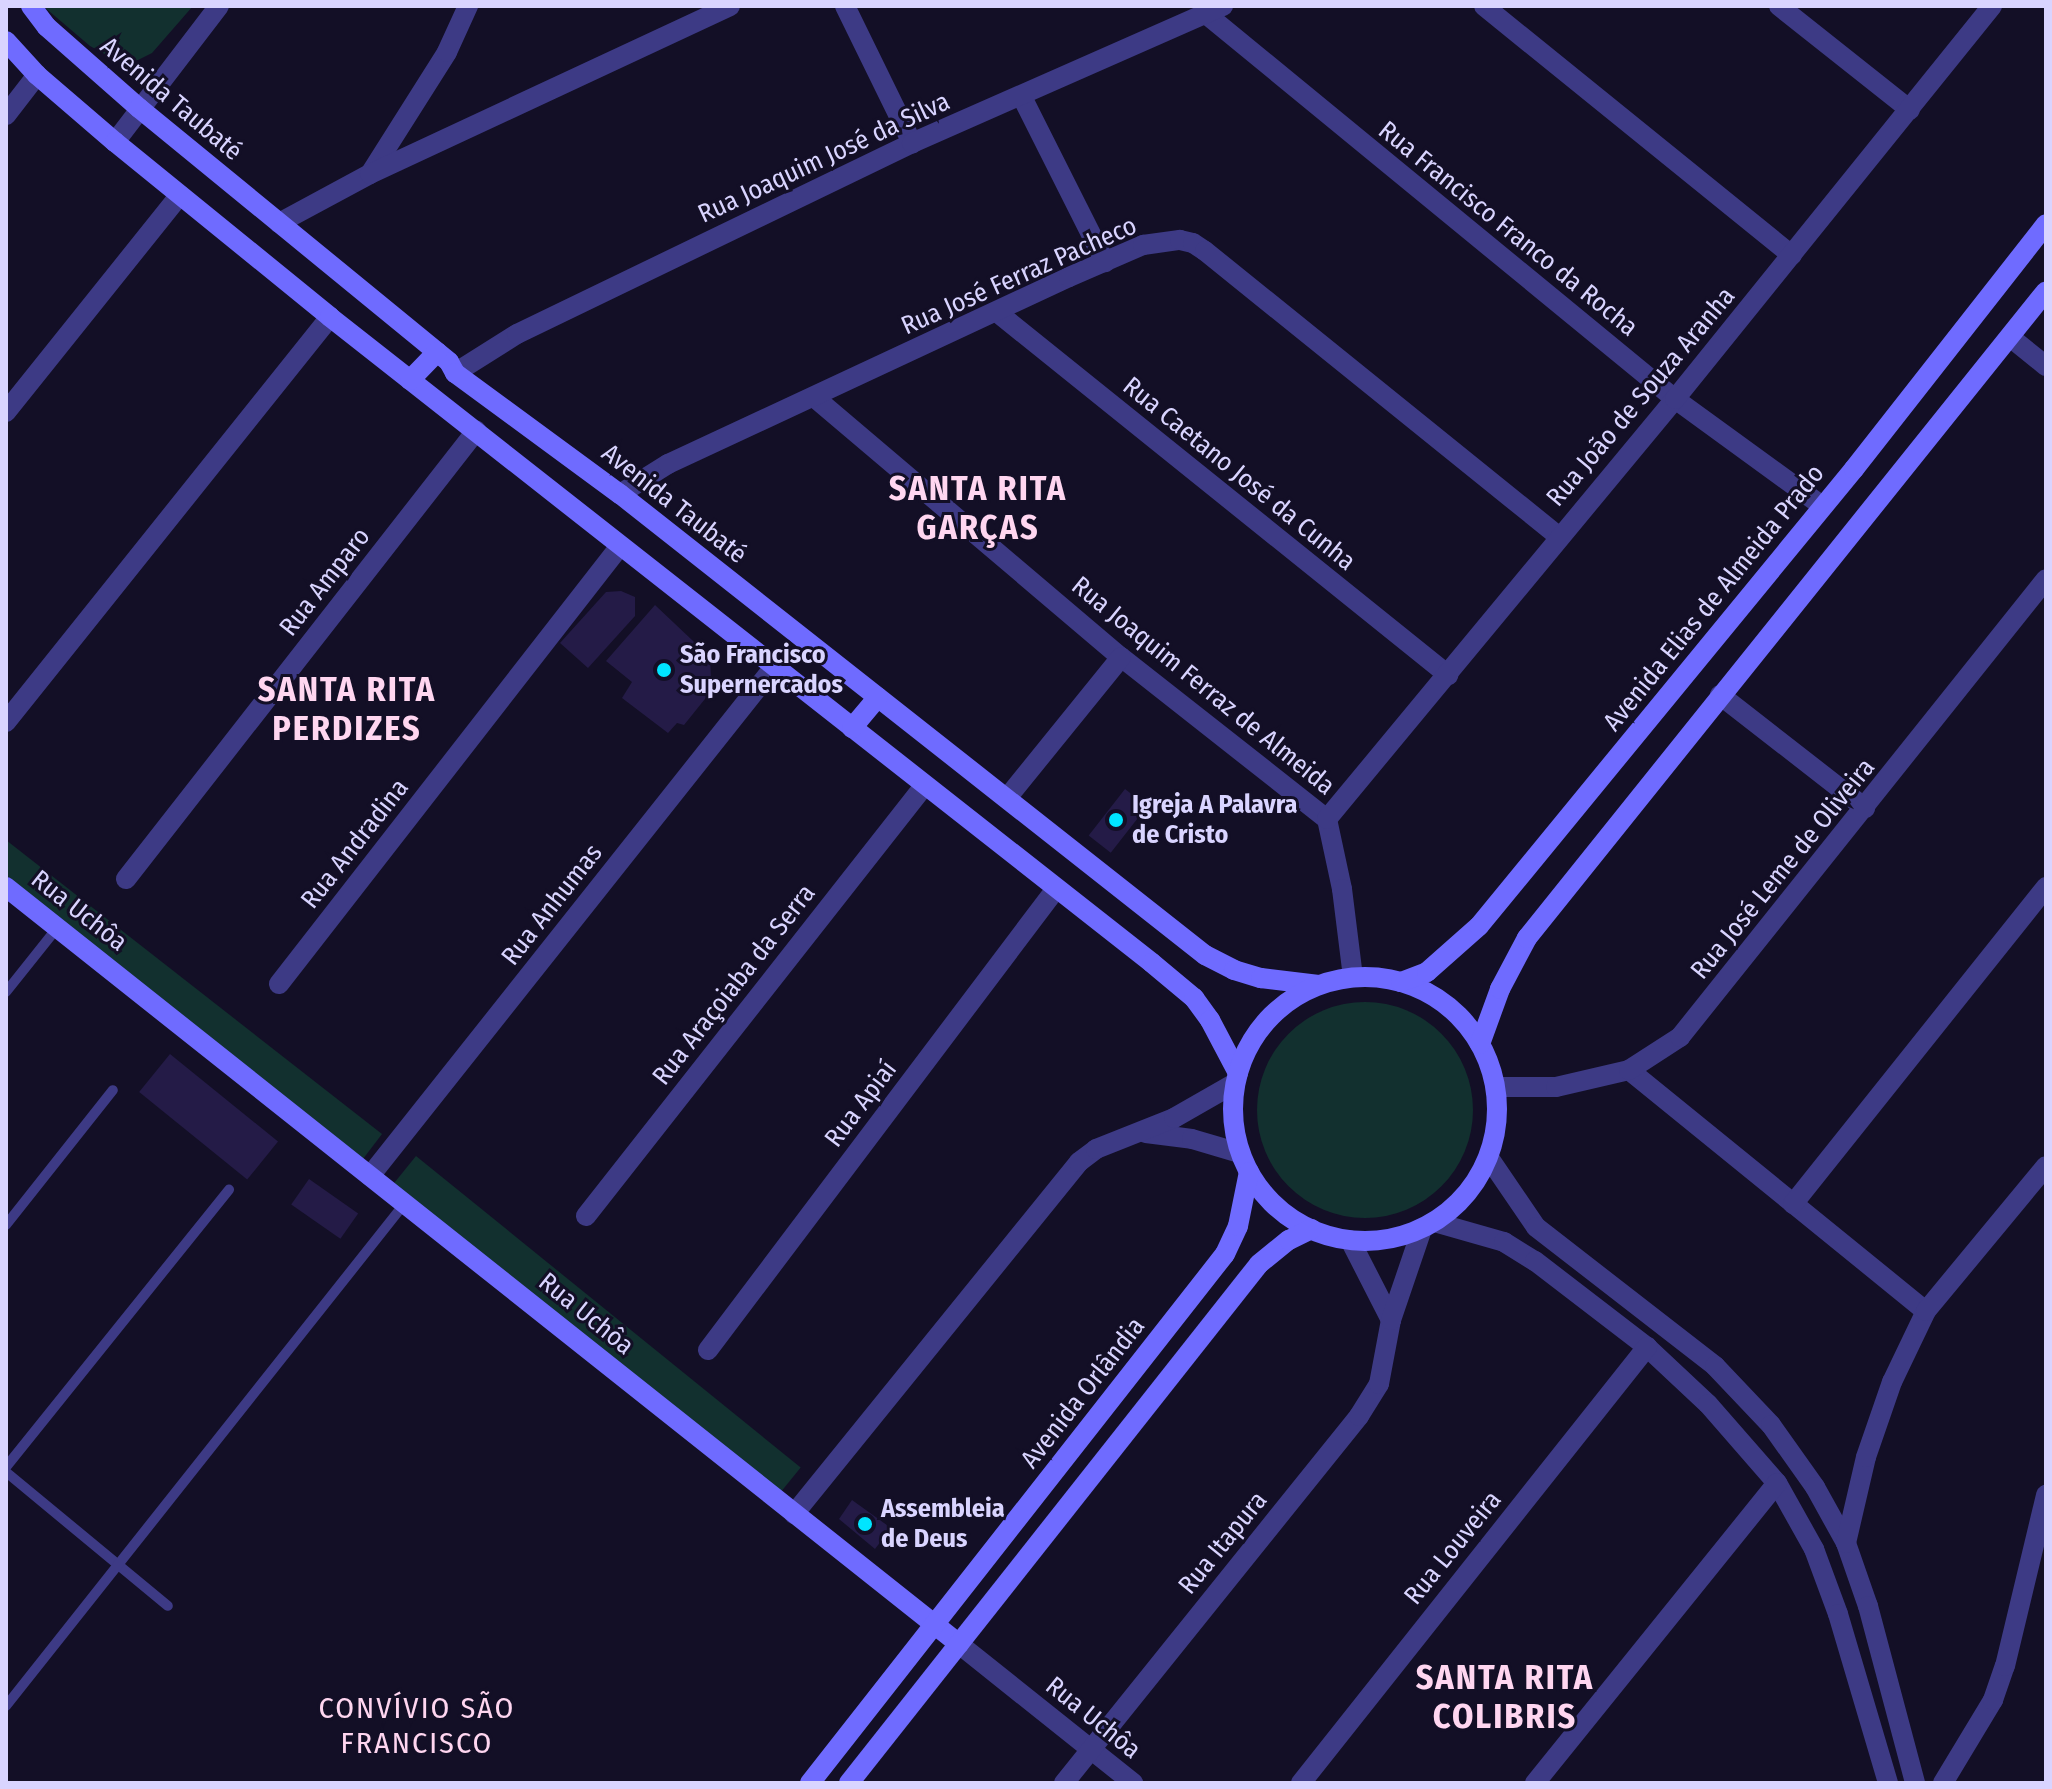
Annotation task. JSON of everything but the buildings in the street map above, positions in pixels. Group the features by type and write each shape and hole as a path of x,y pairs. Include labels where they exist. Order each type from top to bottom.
{"street":[{"name":"Avenida Taubaté","path":"31,6 47,27 139,108 437,352 455,373 620,494 1205,955 1234,970 1261,978 1319,985"},
{"path":"115,142 219,6"},
{"path":"370,174 447,52 468,6"},
{"path":"279,223 370,174 730,6"},
{"path":"845,6 912,143"},
{"path":"1484,6 1792,255"},
{"path":"1779,6 1910,110"},
{"name":"Rua João de Souza Aranha","path":"1327,819 1675,399 1992,6"},
{"name":"Rua Joaquim José da Silva","path":"455,373 517,334 912,143 1214,10"},
{"name":"Rua Francisco Franco da Rocha","path":"1214,10 1675,399 1821,505"},
{"path":"6,41 37,75 115,142 330,317 1194,998 1236,1078"},
{"path":"6,115 37,75"},
{"path":"1022,97 1105,262"},
{"path":"6,412 180,195"},
{"name":"Avenida Elias de Almeida Prado","path":"1401,982 1427,972 1479,926 1821,505 1854,469 2046,224"},
{"name":"Rua José Ferraz Pacheco","path":"620,494 668,464 1105,262 1143,245 1168,240 1193,243 1559,537"},
{"path":"1480,1044 1500,989 1527,938 2046,291"},
{"name":"Rua Caetano José da Cunha","path":"998,313 1448,675"},
{"path":"6,722 330,317"},
{"path":"2010,337 2046,366"},
{"path":"410,380 437,352"},
{"path":"436,401 455,373"},
{"name":"Rua Joaquim Ferraz de Almeida","path":"814,397 1121,657 1327,819 1342,889 1353,977"},
{"name":"Rua Amparo","path":"126,879 476,431"},
{"name":"Rua Andradina","path":"279,984 620,546"},
{"name":"Rua José Leme de Oliveira","path":"1496,1087 1556,1087 1629,1070 1652,1058 1697,1018 2046,579"},
{"path":"1007,798 1121,657"},
{"name":"Rua Anhumas","path":"370,1176 774,667"},
{"path":"1720,695 1865,808"},
{"path":"852,728 878,697"},
{"name":"Rua Araçoiaba da Serra","path":"586,1216 924,786"},
{"name":"Rua Uchôa","path":"6,887 1133,1783"},
{"path":"1793,1204 2046,887"},
{"name":"Rua Apiaí","path":"708,1350 1055,890"},
{"path":"1353,977 1401,982 1445,1003 1469,1026 1480,1044 1496,1087 1498,1120 1489,1158 1459,1202 1428,1227 1389,1239 1350,1240 1312,1229 1277,1208 1249,1172 1240,1153 1233,1121 1236,1078 1259,1030 1285,1003 1319,985 1353,977"},
{"path":"1629,1070 1926,1311"},
{"path":"794,1514 1079,1162 1096,1149 1174,1118 1236,1078"},
{"path":"1142,1132 1192,1139 1240,1153"},
{"path":"1489,1158 1536,1227 1715,1366 1771,1425 1815,1487 1846,1543 1868,1606 1915,1783"},
{"path":"1846,1543 1866,1457 1892,1382 1926,1311 2046,1166"},
{"name":"Avenida Orlândia","path":"810,1783 1225,1254 1238,1226 1249,1172"},
{"path":"1428,1227 1504,1242 1535,1261 1647,1347 1708,1404 1777,1483 1814,1549 1824,1575 1888,1783"},
{"name":"Rua Itapura","path":"1064,1783 1359,1416 1379,1384 1391,1320 1428,1227"},
{"path":"849,1783 1259,1264 1289,1240 1312,1229"},
{"path":"1350,1240 1391,1320"},
{"name":"Rua Louveira","path":"1301,1783 1647,1347"},
{"path":"1535,1783 1777,1483"},
{"path":"1943,1783 1993,1700 2005,1666 2046,1495"}],"lane":[{"path":"6,992 57,928"},
{"path":"6,1225 113,1090"},
{"path":"168,1606 6,1469 229,1190"},
{"path":"6,1706 405,1203"}],"green space":[{"path":"43,6 193,6 152,53 134,62 119,62 90,46"},
{"path":"6,840 382,1134 363,1159 6,875"},
{"path":"1365,1002 1406,1010 1425,1020 1441,1034 1455,1050 1465,1069 1473,1110 1465,1151 1455,1170 1441,1186 1425,1200 1406,1210 1365,1218 1324,1210 1305,1200 1289,1186 1275,1170 1265,1151 1257,1110 1265,1069 1275,1050 1289,1034 1305,1020 1324,1010"},
{"path":"416,1156 801,1468 777,1496 393,1185"}],"place":[{"name":"São Francisco Supernercados","path":"664,670"},
{"name":"Igreja A Palavra de Cristo","path":"1116,820"},
{"name":"Assembleia de Deus","path":"865,1524"}],"district":[{"name":"SANTA RITA GARÇAS","path":"978,508"},
{"name":"SANTA RITA PERDIZES","path":"347,708"},
{"name":"SANTA RITA COLIBRIS","path":"1505,1696"},
{"name":"CONVÍVIO SÃO FRANCISCO","path":"417,1725"}]}
